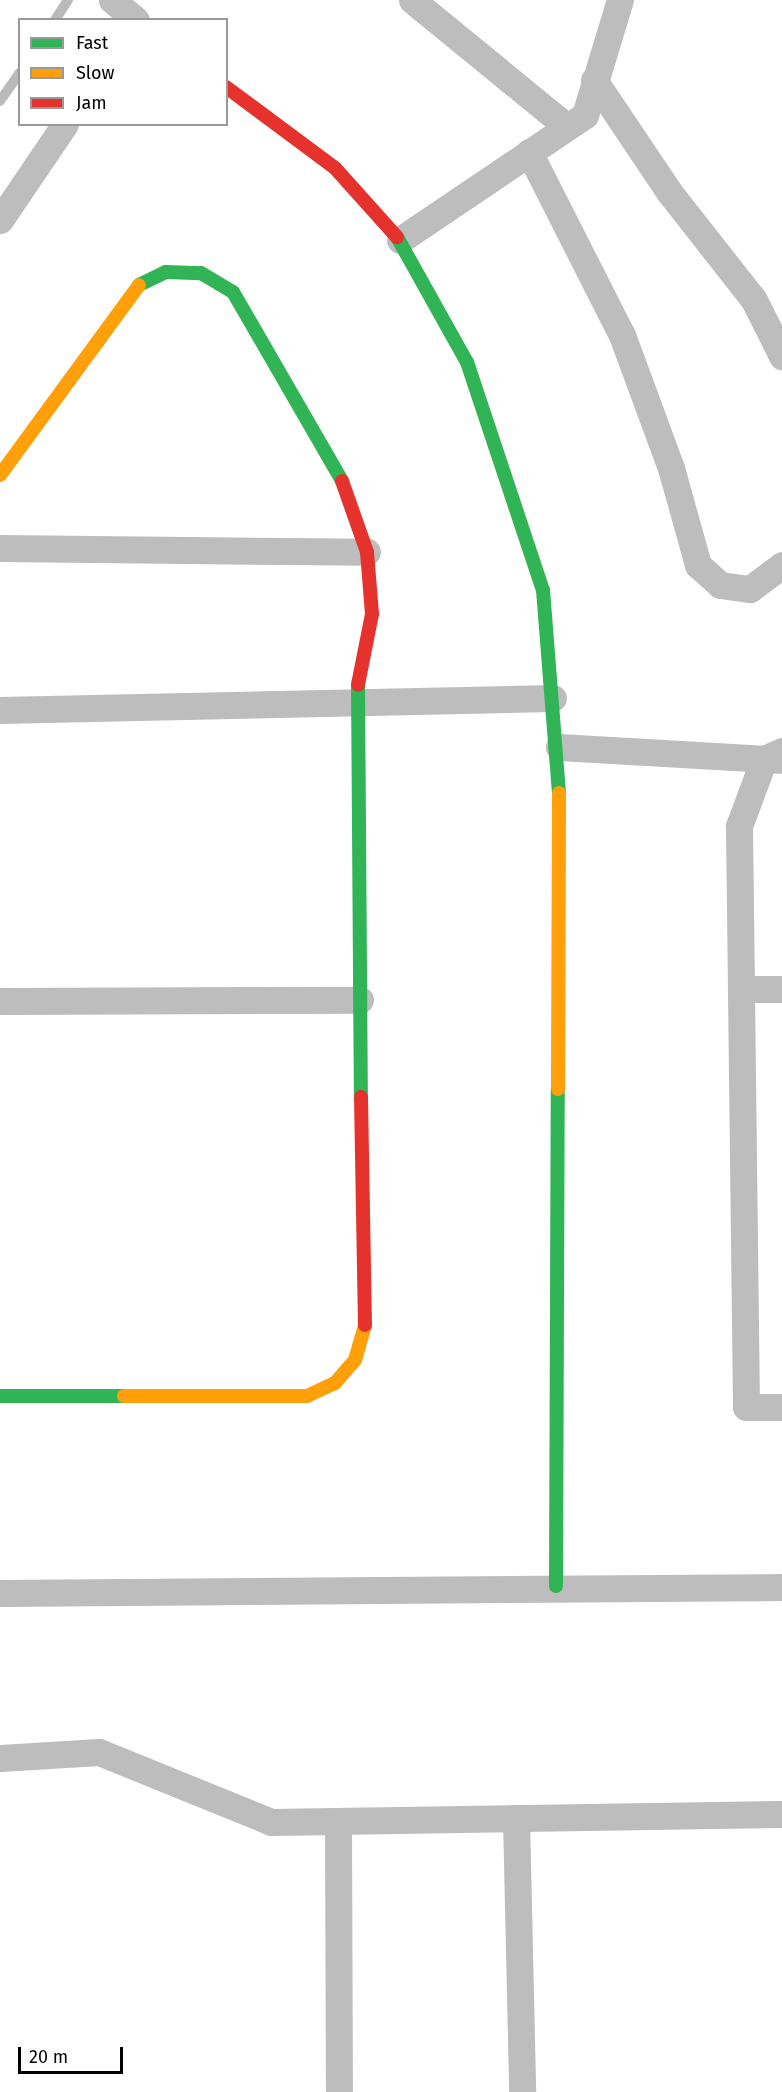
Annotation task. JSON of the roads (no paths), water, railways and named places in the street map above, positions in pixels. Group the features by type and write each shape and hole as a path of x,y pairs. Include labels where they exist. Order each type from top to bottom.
{"street":[{"path":"112,0 134,18"},
{"path":"138,18 151,0"},
{"path":"412,0 567,127"},
{"path":"400,240 585,115 620,0"},
{"path":"594,80 670,193 754,300 782,356"},
{"path":"228,88 335,168 400,240 467,362 508,475 543,590 559,747 556,1586"},
{"path":"0,220 64,126"},
{"path":"529,152 622,335 671,468 698,565 720,585 750,590 782,565"},
{"path":"0,475 134,288 166,272 201,273 233,292 245,307 348,491 367,552 371,624 355,702 365,1331 346,1372 307,1396 0,1396"},
{"path":"0,548 367,552"},
{"path":"0,710 554,698"},
{"path":"559,747 776,757 739,826 746,1407 782,1407"},
{"path":"741,989 782,989"},
{"path":"0,1001 360,1000"},
{"path":"0,1593 556,1586 782,1587"},
{"path":"0,1758 99,1752 271,1821 782,1815"},
{"path":"516,1818 522,2092"},
{"path":"338,1821 339,2092"}],"waterway":[{"path":"56,18 68,0"},
{"path":"0,101 18,75"}]}
